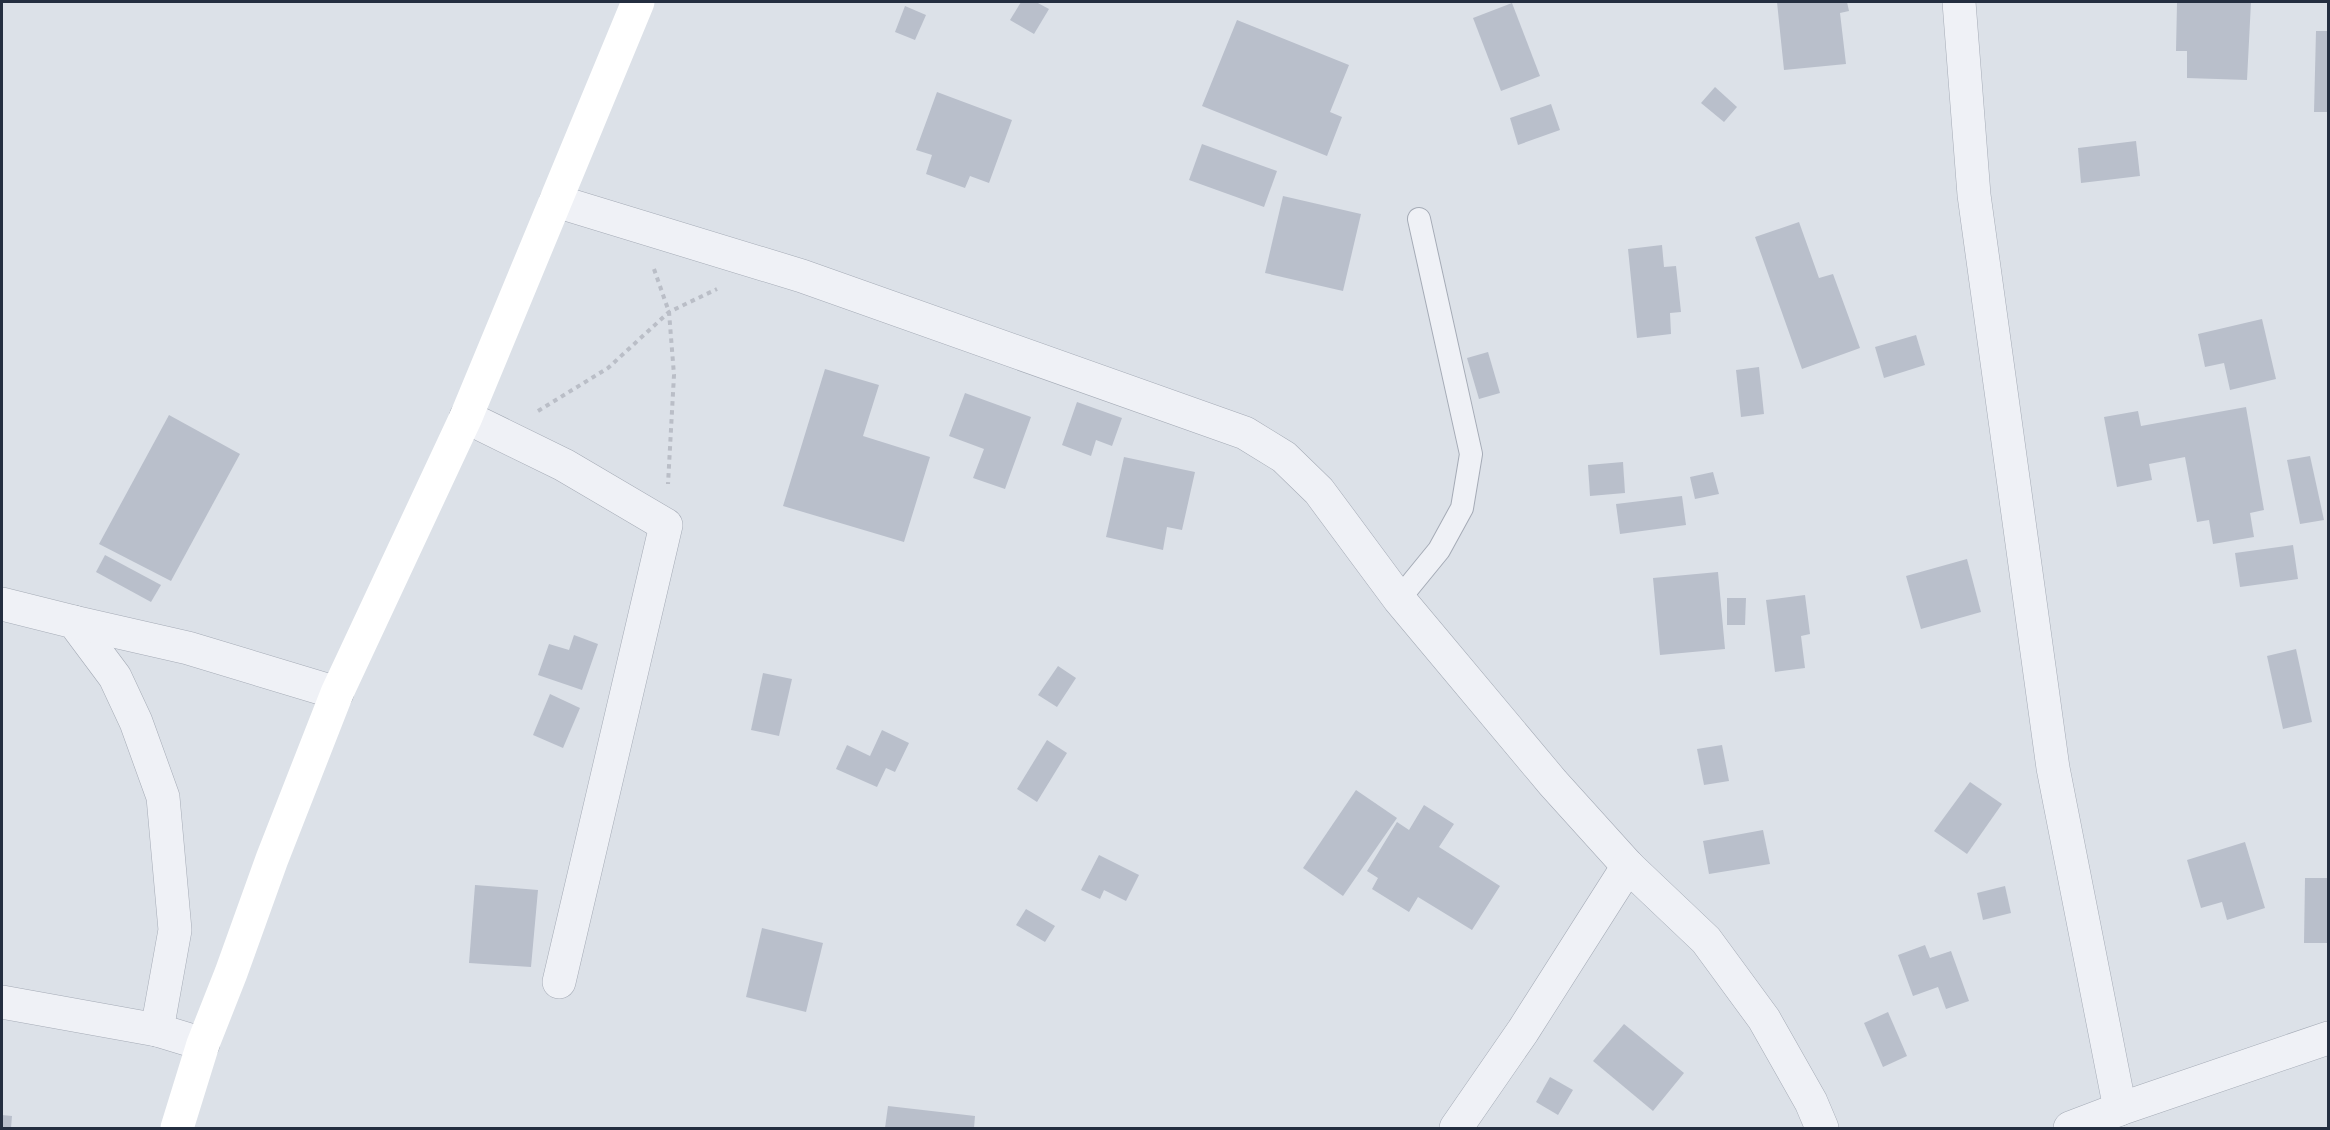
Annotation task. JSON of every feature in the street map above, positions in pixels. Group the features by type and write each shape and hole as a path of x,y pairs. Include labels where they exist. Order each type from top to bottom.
{"street":[{"path":"177,1128 203,1044 337,693 466,417 638,2"},
{"path":"1959,2 1974,195 2053,768 2120,1109"},
{"path":"556,201 802,276 1245,433 1284,457 1320,491 1399,599 1553,783 1628,866 1706,940 1764,1019 1811,1102 1822,1128"},
{"path":"466,417 564,465 666,525 559,982"},
{"path":"2,604 188,648 337,693"},
{"path":"74,622 115,677 136,722 163,796 175,930 157,1030"},
{"path":"1456,1128 1523,1031 1628,866"},
{"path":"2,1002 157,1030 203,1044"},
{"path":"2070,1128 2328,1038"}],"lane":[{"path":"1399,599 1439,550 1462,508 1471,454 1419,219"}],"path":[{"path":"650,258 669,312 674,375 666,525"},
{"path":"502,433 608,368 669,312 718,288"}],"building":[{"path":"1021,2 1036,2 1049,9 1034,34 1010,20"},
{"path":"1777,2 1847,2 1849,11 1840,13 1846,64 1784,70"},
{"path":"2251,2 2247,80 2187,78 2187,51 2176,51 2177,3"},
{"path":"1512,3 1540,76 1501,91 1473,18"},
{"path":"905,6 926,15 915,40 895,32"},
{"path":"1237,20 1349,65 1330,112 1342,117 1327,156 1202,106"},
{"path":"2316,31 2328,31 2328,112 2314,112"},
{"path":"1715,87 1737,107 1724,122 1701,103"},
{"path":"937,92 1012,120 989,183 970,176 965,188 926,174 932,155 916,150"},
{"path":"1551,104 1560,130 1518,145 1510,118"},
{"path":"2136,141 2140,176 2081,183 2078,148"},
{"path":"1202,144 1277,171 1264,207 1189,180"},
{"path":"1283,196 1361,214 1343,291 1265,273"},
{"path":"1799,222 1819,278 1833,274 1860,348 1802,369 1755,237"},
{"path":"1662,245 1664,267 1676,266 1681,312 1670,313 1671,334 1637,338 1628,249"},
{"path":"2262,319 2276,379 2230,390 2224,363 2205,367 2198,334"},
{"path":"1916,335 1925,365 1884,378 1875,347"},
{"path":"1488,352 1500,393 1479,399 1467,358"},
{"path":"1759,367 1764,414 1741,417 1736,370"},
{"path":"825,369 879,385 863,436 930,457 904,542 783,506"},
{"path":"965,393 1031,417 1005,489 973,478 984,449 949,436"},
{"path":"1077,402 1122,418 1112,446 1096,440 1091,456 1062,445"},
{"path":"2246,407 2264,510 2250,513 2254,537 2213,544 2209,520 2197,522 2185,457 2149,464 2152,480 2117,487 2104,417 2138,411 2141,426"},
{"path":"169,415 240,454 171,581 99,544"},
{"path":"2310,456 2324,520 2300,524 2287,460"},
{"path":"1124,457 1195,472 1182,530 1167,527 1163,550 1106,537"},
{"path":"1623,462 1625,493 1590,496 1588,465"},
{"path":"1713,472 1719,494 1695,499 1690,477"},
{"path":"1682,496 1686,525 1620,534 1616,504"},
{"path":"2293,545 2298,579 2240,587 2235,553"},
{"path":"105,555 161,585 151,602 96,572"},
{"path":"1967,559 1981,612 1921,629 1906,576"},
{"path":"1718,572 1725,649 1660,655 1653,578"},
{"path":"1805,595 1810,634 1801,636 1805,668 1775,672 1766,600"},
{"path":"1727,598 1746,598 1745,625 1727,625"},
{"path":"574,635 598,644 582,690 538,675 549,644 569,650"},
{"path":"2296,649 2312,722 2283,729 2267,656"},
{"path":"1058,666 1076,678 1057,707 1038,695"},
{"path":"763,673 792,679 779,736 751,730"},
{"path":"550,694 580,708 563,748 533,735"},
{"path":"882,730 909,743 895,772 886,768 877,787 836,769 847,745 870,756"},
{"path":"1047,740 1067,753 1037,802 1017,789"},
{"path":"1722,745 1729,781 1704,785 1697,749"},
{"path":"1970,782 2002,804 1967,854 1934,831"},
{"path":"1356,790 1397,818 1343,896 1303,868"},
{"path":"1424,805 1454,824 1439,847 1500,886 1472,930 1418,897 1409,912 1372,889 1378,878 1367,871 1397,822 1409,830"},
{"path":"1763,830 1770,864 1709,874 1703,841"},
{"path":"2245,842 2265,908 2227,920 2222,902 2201,908 2187,860"},
{"path":"1099,855 1139,875 1126,901 1104,890 1100,899 1081,890"},
{"path":"2305,878 2328,878 2328,943 2304,943"},
{"path":"475,885 538,890 531,967 469,963"},
{"path":"2005,886 2011,913 1983,920 1977,893"},
{"path":"1026,909 1055,926 1045,942 1016,925"},
{"path":"762,928 823,943 806,1012 746,997"},
{"path":"1925,945 1930,958 1951,951 1969,1001 1946,1009 1938,987 1913,996 1898,955"},
{"path":"1888,1012 1907,1056 1883,1067 1864,1023"},
{"path":"1624,1024 1684,1073 1653,1111 1593,1061"},
{"path":"1550,1077 1573,1090 1558,1115 1536,1102"},
{"path":"888,1106 975,1116 974,1128 885,1128"},
{"path":"2,1115 12,1116 11,1128 2,1128"}]}
